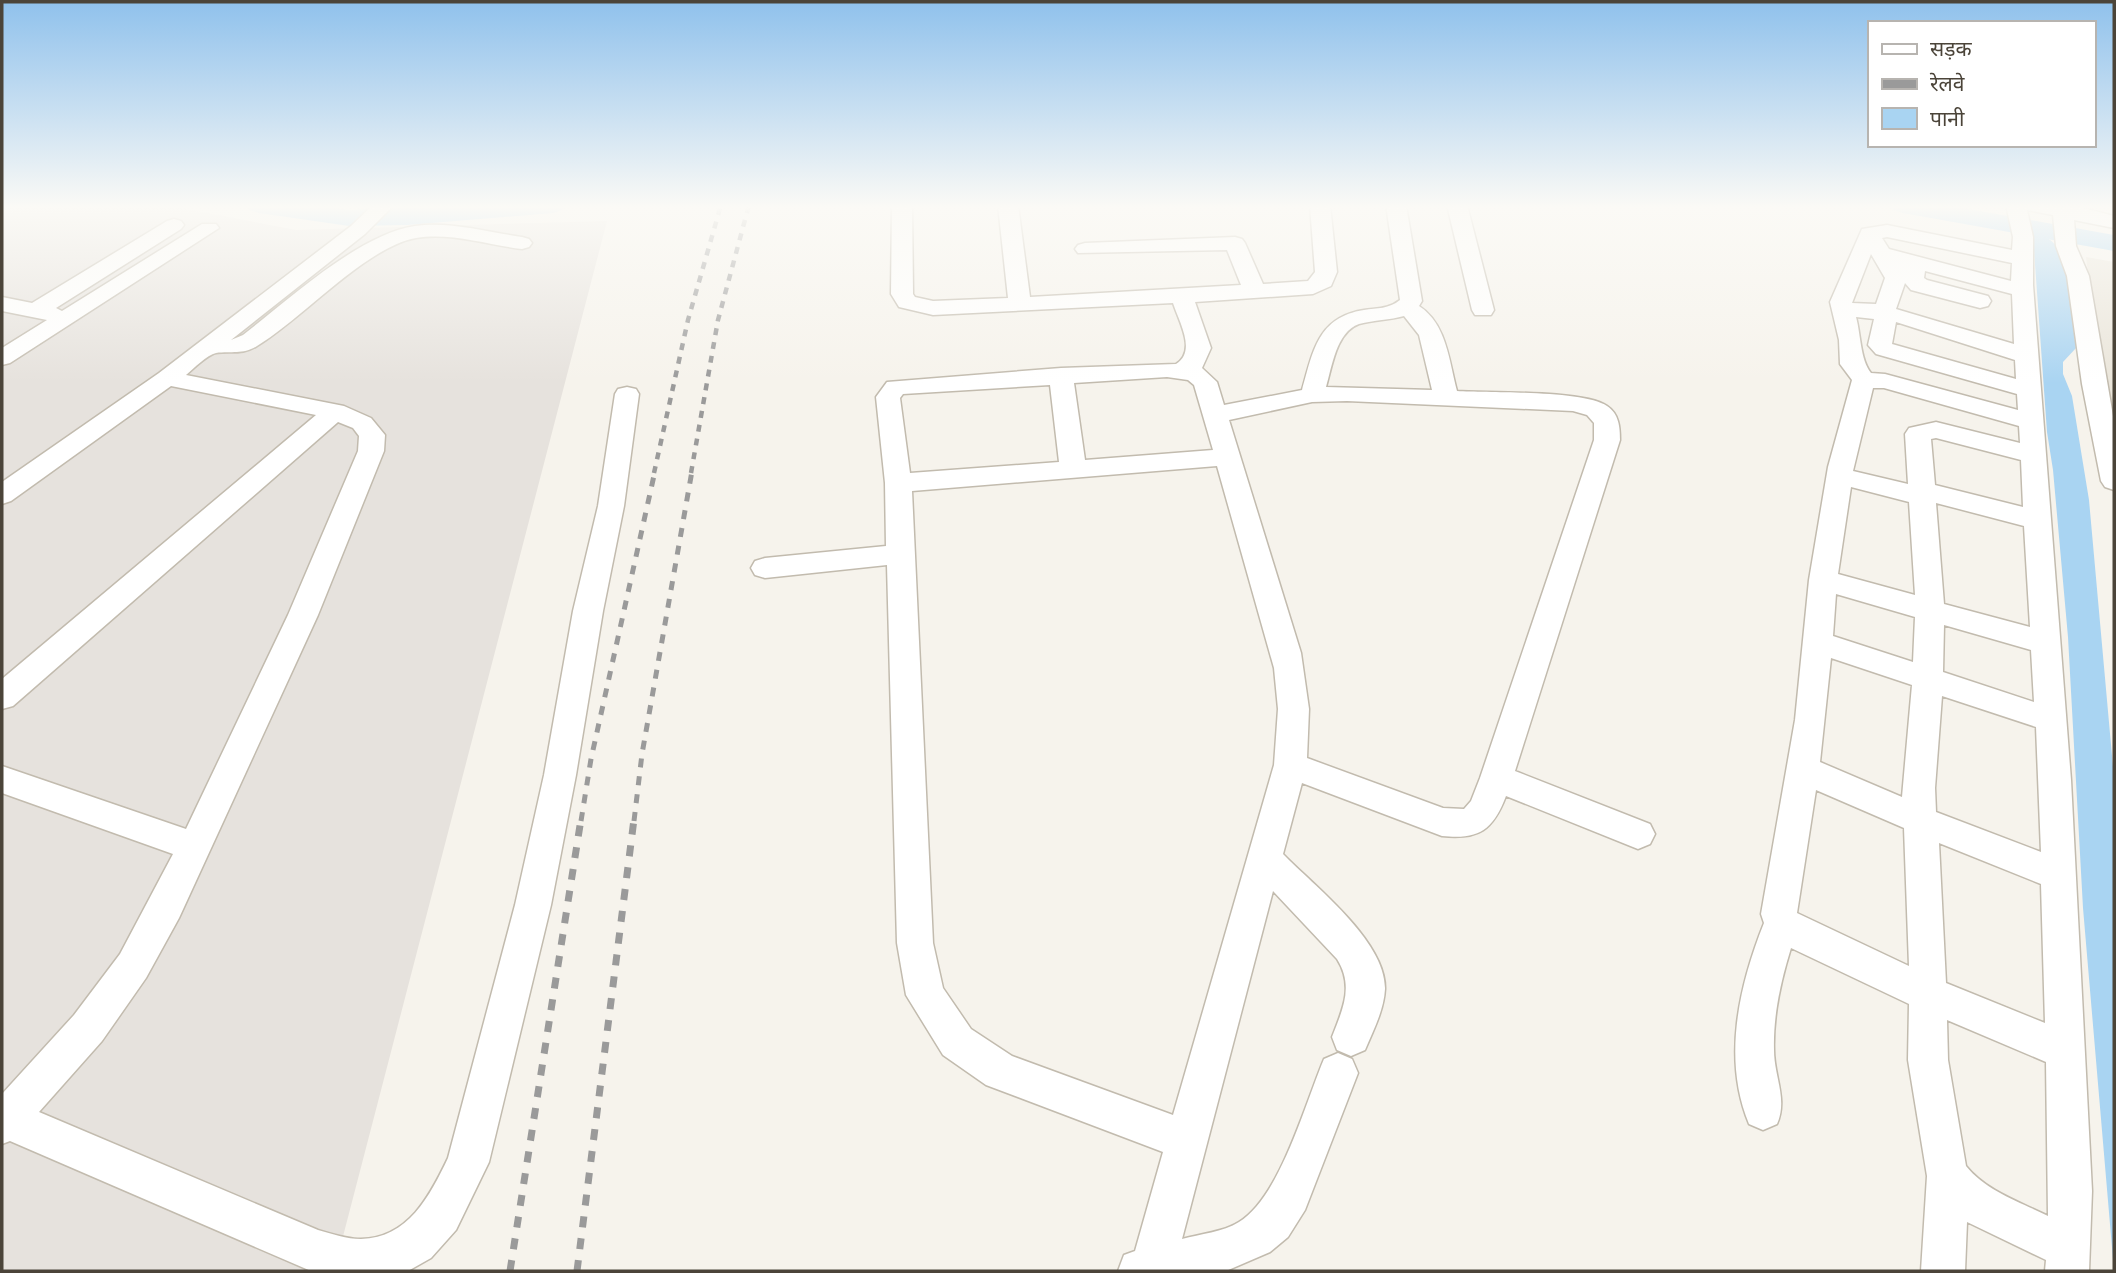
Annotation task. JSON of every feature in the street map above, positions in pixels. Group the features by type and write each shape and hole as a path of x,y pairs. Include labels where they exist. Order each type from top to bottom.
{"street":[{"path":"36,311 111,264"},
{"path":"2,358 151,264"},
{"path":"2,495 167,378 311,264"},
{"path":"207,346 238,346 251,340 353,264"},
{"path":"902,264 902,294 907,302 933,308 1300,289 1323,281 1325,264"},
{"path":"1015,264 1020,304"},
{"path":"1244,264 1255,292"},
{"path":"1406,264 1411,291 1411,302 1407,308"},
{"path":"1472,264 1483,310"},
{"path":"1858,264 1842,295 1852,363 1864,380"},
{"path":"1888,264 1929,324 1920,360"},
{"path":"1915,264 1914,282 1980,301"},
{"path":"1925,264 1947,270 1959,264"},
{"path":"1947,270 1949,264"},
{"path":"2024,264 2027,356 2051,720 2071,1191 2070,1264"},
{"path":"2075,264 2103,362 2114,481"},
{"path":"1896,278 1884,313 1880,345 1891,353 1920,360 2030,405"},
{"path":"1182,296 1199,348 1194,363 1183,370"},
{"path":"2,304 67,317"},
{"path":"1312,395 1330,340 1339,327 1350,320 1407,308 1416,312 1427,324 1446,398"},
{"path":"1843,309 1884,313 1929,324 2027,356"},
{"path":"1148,1270 1187,1141 1290,765 1295,729 1295,690 1205,382 1195,374 1183,370 1061,375 896,387 888,397 898,483 915,943 925,995 957,1042 1000,1071 1187,1141"},
{"path":"1061,375 1073,469"},
{"path":"167,378 335,411 362,423 372,435 371,451 303,615 166,907 133,965 88,1027 3,1120 317,1252 359,1261 393,1256 426,1236 450,1201 468,1162 533,905 560,775 611,506 627,394"},
{"path":"1864,380 1885,381 2030,405"},
{"path":"1864,380 1852,419 1840,476 1823,580 1804,770 1779,914 1782,922 1790,929 1928,994 2066,1051"},
{"path":"1215,415 1312,395 1446,398 1586,406 1604,414 1609,424 1496,778 1475,823 1461,825 1443,822 1290,765"},
{"path":"2,697 335,411"},
{"path":"1943,1271 1948,1176 1931,1091 1928,1060 1925,874 1919,788 1928,679 1930,610 1918,434 1924,431 1954,433 2034,455"},
{"path":"898,483 1227,457"},
{"path":"1840,476 2038,520"},
{"path":"765,568 900,554"},
{"path":"1823,580 2046,643"},
{"path":"1818,642 2051,720"},
{"path":"1804,770 2058,875"},
{"path":"1496,778 1638,834"},
{"path":"2,779 193,846"},
{"path":"1148,1270 1232,1248 1255,1237 1273,1222 1290,1195 1363,1005 1366,976 1360,961 1350,947 1264,858"},
{"path":"1763,1110 1754,1048 1755,1024 1773,944 1782,922"},
{"path":"1948,1176 1960,1192 2070,1264"}],"shaded area":[{"path":"2,264 596,264 334,1271 2,1271"},
{"path":"2087,264 2114,264 2114,481"}],"water":[{"path":"2035,264 2064,264 2076,348 2063,362 2063,374 2072,396 2089,500 2114,778 2114,1271 2083,908 2068,637 2047,432"}],"railway":[{"path":"654,473 688,320 704,264"},
{"path":"691,473 718,320 733,264"},
{"path":"581,821 591,759 655,471"},
{"path":"634,821 642,754 692,471"},
{"path":"510,1271 581,819"},
{"path":"577,1271 634,819"}]}
